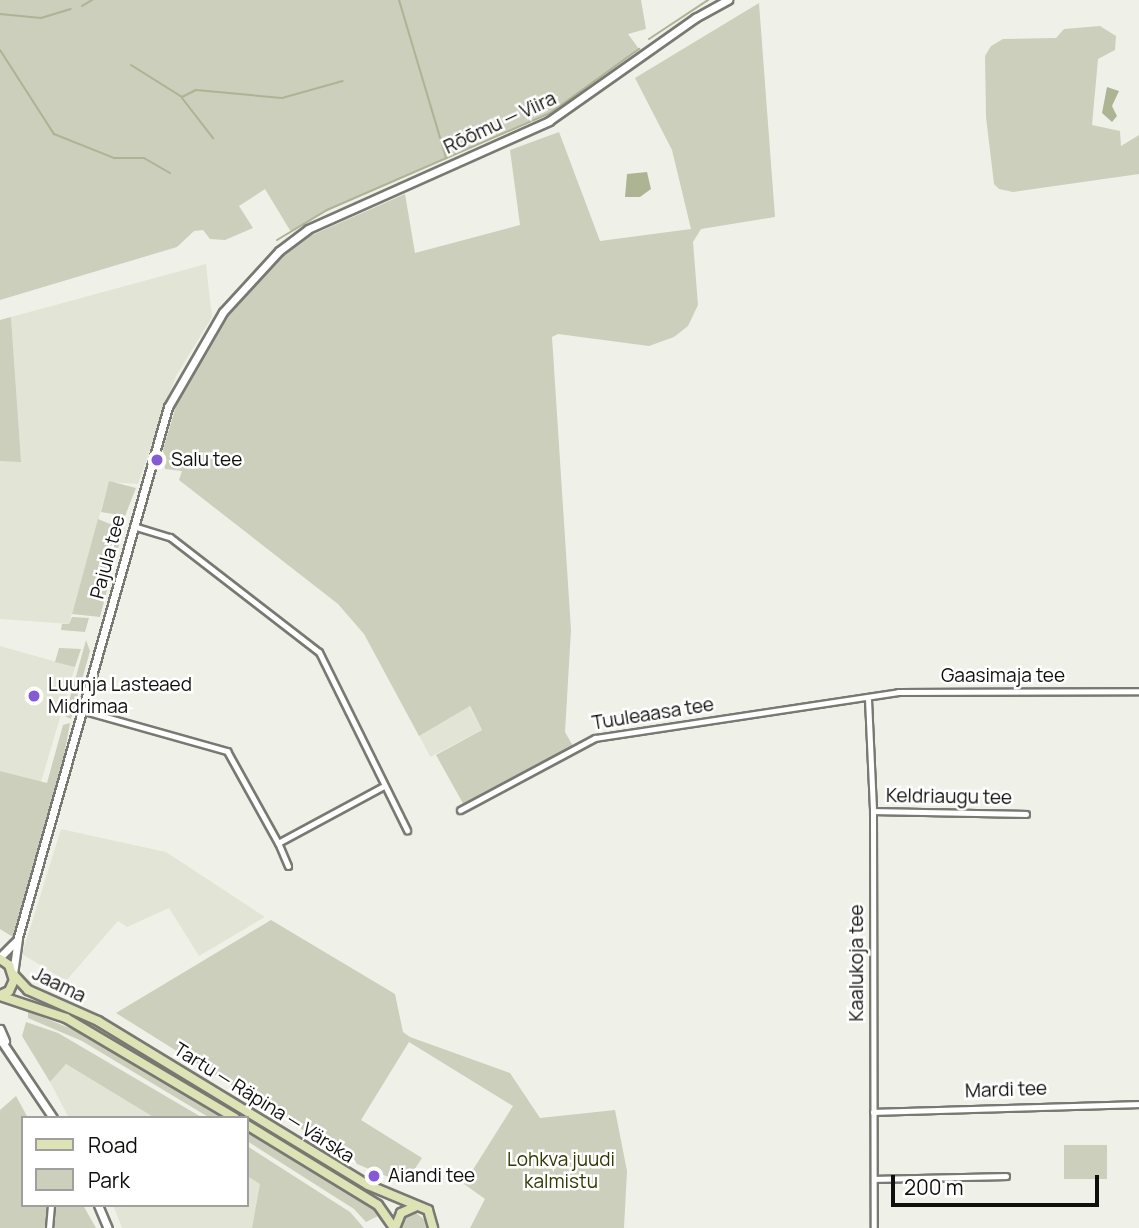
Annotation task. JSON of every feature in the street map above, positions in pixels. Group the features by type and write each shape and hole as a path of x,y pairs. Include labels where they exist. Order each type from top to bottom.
{"main road":[{"name":"Jaama","path":"0,958 28,990 95,1020"},
{"path":"3,997 13,974"},
{"name":"Jaama","path":"3,997 84,1028"},
{"name":"Tartu — Räpina — Värska","path":"95,1020 348,1174 384,1194 420,1206"},
{"name":"Tartu — Räpina — Värska","path":"84,1028 232,1116"},
{"name":"Tartu — Räpina — Värska","path":"248,1126 378,1205 394,1228"},
{"path":"394,1228 401,1213 420,1206 430,1212 434,1227"}],"street":[{"name":"Rõõmu — Viira","path":"308,229 550,121 695,18 728,0"},
{"name":"Pajula tee","path":"18,937 168,407 194,356 247,282 308,229"},
{"path":"133,526 170,537 319,652 382,787 407,830"},
{"name":"Gaasimaja tee","path":"868,699 898,692 1139,691"},
{"name":"Tuuleaasa tee","path":"460,810 595,738 868,699"},
{"name":"Kaalukoja tee","path":"868,699 873,811 874,1228"},
{"path":"81,710 227,751 288,866"},
{"path":"278,843 382,787"},
{"name":"Keldriaugu tee","path":"873,811 1026,814"},
{"path":"0,958 18,937"},
{"path":"13,974 18,937"},
{"path":"0,1029 8,1048"},
{"path":"0,1039 52,1116"},
{"name":"Mardi tee","path":"873,1112 1139,1104"},
{"path":"874,1179 1006,1176"},
{"path":"49,1228 51,1207"},
{"path":"99,1207 108,1228"}],"shaded area":[{"path":"1107,87 1119,91 1112,106 1117,116 1112,122 1102,113"},
{"path":"647,172 651,189 640,197 625,197 627,174"},
{"path":"206,264 212,317 176,376 138,484 109,482 69,624 0,619 0,461 21,461 11,317"},
{"name":"Luunja Lasteaed Midrimaa","path":"0,646 75,667 41,782 0,771"},
{"path":"469,706 482,730 430,757 418,733"},
{"path":"61,829 166,852 265,917 199,956 169,908 127,927 118,921 66,981 22,954"},
{"path":"66,1064 152,1116 68,1116 50,1082"},
{"path":"248,1177 261,1184 252,1228 122,1228 114,1207 248,1207"}],"green space":[{"path":"0,0 641,0 646,29 628,34 639,49 550,113 327,210 291,232 265,189 239,206 253,228 225,240 210,239 203,230 194,231 177,247 0,300"},
{"path":"759,3 775,217 701,229 693,242 698,305 688,326 674,337 649,346 558,334 552,337 571,630 565,732 573,746 465,807 436,755 482,730 470,706 419,736 364,634 338,604 179,480 182,471 165,469 163,449 177,403 221,325 261,277 301,240 405,194 415,253 520,225 510,150 559,132 600,241 691,229 672,150 635,78"},
{"path":"1100,26 1116,36 1115,50 1098,59 1092,125 1120,131 1121,146 1139,135 1139,174 1013,192 999,189 994,184 986,117 985,56 991,46 1003,39 1056,38 1064,29"},
{"path":"11,317 21,462 0,461 0,320"},
{"path":"109,481 136,488 125,516 101,512"},
{"path":"98,519 120,528 121,537 100,617 72,614"},
{"path":"72,617 89,618 85,632 61,630 62,624 69,624"},
{"path":"86,640 90,651 71,719 65,716"},
{"path":"59,648 81,649 75,667 55,662"},
{"path":"70,723 64,756 13,937 0,929 0,771 47,783 63,725"},
{"name":"Lohkva juudi kalmistu","path":"271,920 395,994 403,1032 410,1037 510,1073 540,1118 615,1110 627,1171 624,1228 470,1228 485,1199 464,1184 513,1106 409,1042 361,1120 422,1158 405,1184 357,1164 116,1013"},
{"path":"28,1011 86,1035 222,1116 207,1116 82,1041 28,1018"},
{"path":"26,1022 58,1033 200,1116 152,1116 66,1064 50,1082 22,1036"},
{"path":"16,1096 27,1116 21,1116 21,1207 84,1207 96,1228 0,1228 0,1110"},
{"path":"248,1132 374,1209 378,1216 366,1222 354,1209 248,1142"},
{"path":"1064,1145 1107,1145 1107,1179 1064,1179"},
{"path":"248,1147 350,1212 364,1228 252,1228 260,1184 248,1177"},
{"path":"415,1212 425,1220 426,1228 400,1228 403,1217"}],"waterway":[{"path":"82,6 92,0"},
{"path":"399,0 446,158"},
{"path":"649,39 708,0"},
{"path":"0,14 41,18 71,9"},
{"path":"277,240 327,210 550,113 639,49"},
{"path":"0,50 54,134 114,158 144,158 170,173"},
{"path":"131,65 182,97 196,90 282,98 343,81"},
{"path":"182,98 213,138"}],"place":[{"name":"Salu tee","path":"157,460"},
{"name":"Luunja Lasteaed Midrimaa","path":"34,696"},
{"name":"Aiandi tee","path":"374,1176"}]}
